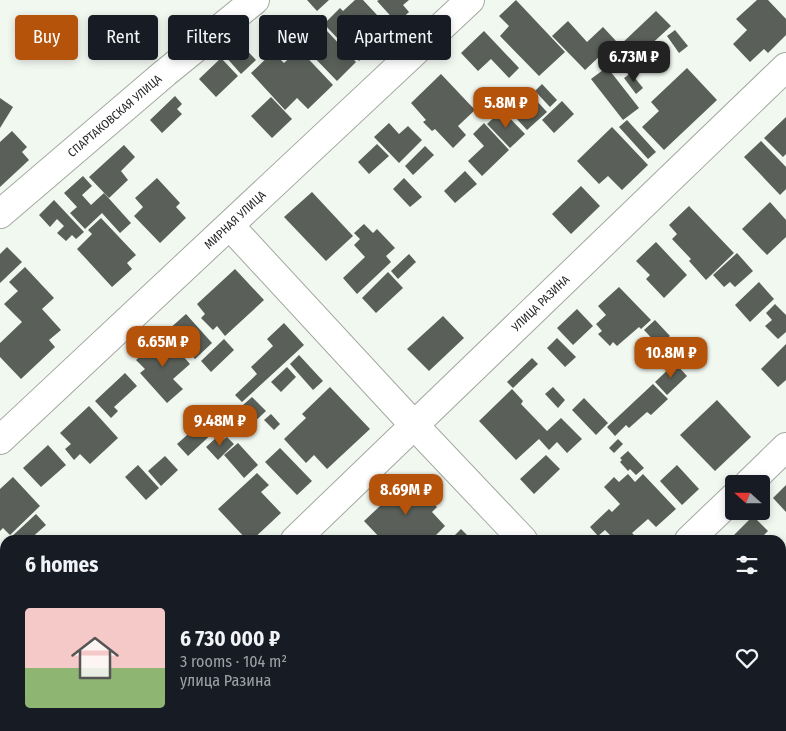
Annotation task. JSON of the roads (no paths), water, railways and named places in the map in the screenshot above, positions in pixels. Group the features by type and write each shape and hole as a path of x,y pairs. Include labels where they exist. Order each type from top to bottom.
{"street":[{"name":"СПАРТАКОВСКАЯ УЛИЦА","path":"0,214 158,79 255,0"},
{"name":"МИРНАЯ УЛИЦА","path":"0,440 470,0"},
{"name":"УЛИЦА РАЗИНА","path":"300,535 786,67"},
{"path":"230,226 414,425 519,535"},
{"path":"757,475 786,447"},
{"path":"694,535 725,506"}]}
